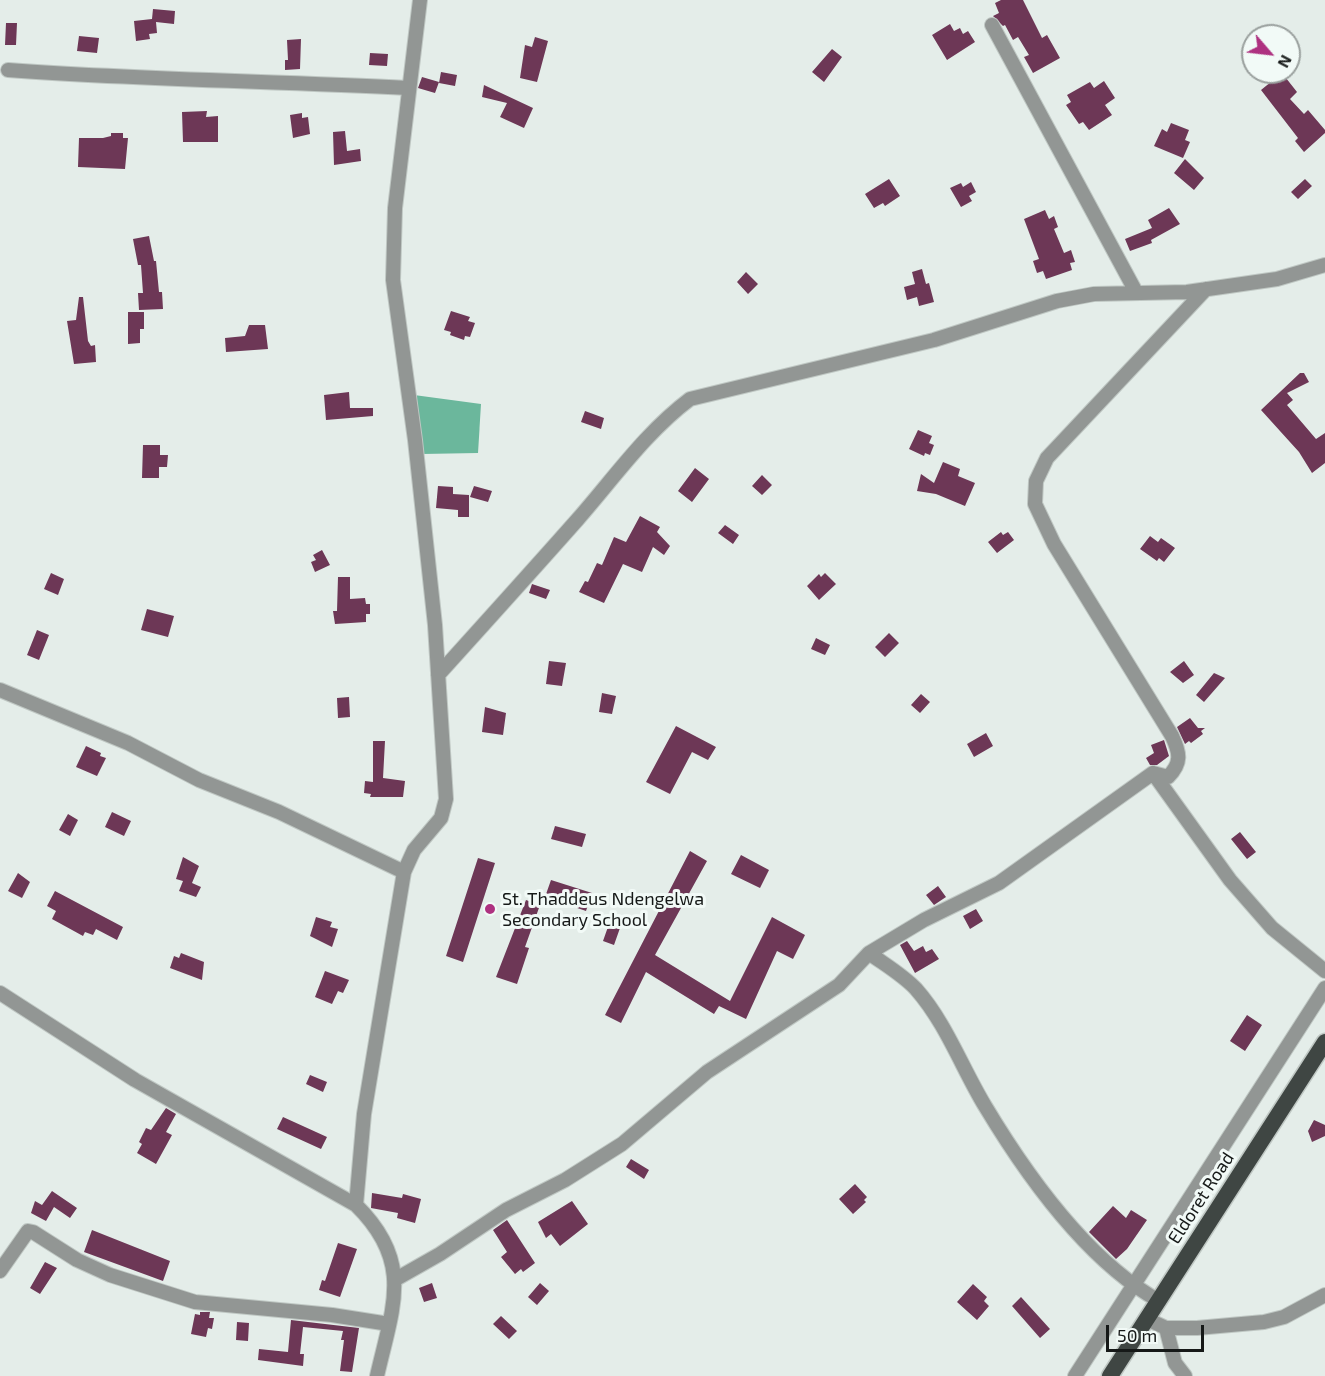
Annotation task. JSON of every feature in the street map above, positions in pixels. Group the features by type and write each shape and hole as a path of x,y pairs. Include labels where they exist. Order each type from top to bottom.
{"highway":[{"name":"Eldoret Road","path":"1110,1376 1325,1042"}],"street":[{"path":"356,1205 364,1114 404,872 414,850 441,818 446,799 438,675 415,440 393,280 395,208 420,0"},
{"path":"992,26 1136,292"},
{"path":"8,70 84,76 191,78 408,88"},
{"path":"438,675 580,517 618,470 669,416 690,399 934,340 1057,301 1094,294 1187,292 1276,279 1325,264"},
{"path":"1153,773 1168,777 1175,770 1179,759 1177,746 1054,544 1035,504 1034,492 1047,458 1158,337 1206,289"},
{"path":"0,690 128,743 199,780 289,817 404,872"},
{"path":"396,1279 440,1254 506,1210 565,1180 622,1144 707,1072 839,985 869,953 924,920 999,883 1153,773"},
{"path":"1153,773 1230,880 1272,928 1325,971"},
{"path":"869,953 914,987 929,1005 985,1106 1022,1162 1067,1221 1132,1286 1159,1301"},
{"path":"1074,1376 1325,987"},
{"path":"0,993 135,1080 356,1205 373,1221 386,1243 396,1279 377,1376"},
{"path":"0,1271 22,1236 28,1231 77,1260 173,1297 195,1302 332,1315 389,1324"},
{"path":"1147,1319 1166,1328 1197,1328 1284,1317 1325,1295"},
{"path":"1166,1328 1175,1363 1185,1376"}],"green space":[{"path":"414,395 481,404 478,453 422,454"}],"building":[{"path":"1001,0 1023,0 1042,38 1047,35 1060,58 1033,73 1024,57 1029,55 1018,37 1013,40 1005,25 1003,26 993,16 999,13 995,3"},
{"path":"153,9 175,11 174,24 156,22 157,33 149,34 150,39 136,41 134,21 152,19"},
{"path":"6,23 17,23 16,45 5,45"},
{"path":"950,24 954,31 960,28 963,34 968,31 975,42 947,60 932,35"},
{"path":"79,36 99,38 97,53 77,51"},
{"path":"535,37 548,41 537,82 520,78 525,45 532,47"},
{"path":"301,39 300,69 285,70 285,60 288,60 287,40"},
{"path":"832,49 842,57 824,82 812,72"},
{"path":"370,53 388,54 387,66 369,65"},
{"path":"441,72 457,75 455,86 439,83"},
{"path":"422,77 439,82 435,93 418,88"},
{"path":"1104,81 1115,98 1105,105 1112,115 1089,130 1083,122 1079,124 1066,105 1071,102 1067,95 1090,82 1094,88"},
{"path":"1268,84 1291,84 1297,92 1290,99 1304,114 1308,110 1325,133 1304,152 1295,141 1298,138 1261,90"},
{"path":"484,85 533,108 524,128 500,117 507,103 482,97"},
{"path":"207,111 206,117 218,116 218,142 183,142 182,112"},
{"path":"302,113 302,118 308,117 310,134 293,138 290,115"},
{"path":"1171,123 1189,130 1185,140 1190,142 1183,158 1154,146 1162,129 1167,132"},
{"path":"345,131 347,151 360,149 361,161 334,165 333,132"},
{"path":"111,133 123,133 123,138 128,138 125,169 78,167 79,138 103,138 111,136"},
{"path":"1185,159 1204,178 1194,190 1174,173"},
{"path":"889,179 900,196 885,206 883,203 874,208 865,194"},
{"path":"1305,179 1312,186 1298,199 1291,192"},
{"path":"971,182 976,192 969,196 972,201 961,207 950,188 961,183 963,187"},
{"path":"1169,208 1180,224 1151,240 1152,243 1130,251 1125,239 1152,228 1148,220"},
{"path":"1045,210 1049,219 1054,216 1058,227 1054,229 1064,253 1071,250 1075,262 1070,263 1072,270 1046,279 1043,271 1037,273 1033,261 1039,259 1024,219"},
{"path":"149,236 154,261 156,261 159,292 162,292 163,309 139,310 138,293 143,293 141,265 138,265 133,239"},
{"path":"922,269 934,302 919,306 917,297 907,300 904,287 915,284 912,272"},
{"path":"746,272 758,284 748,294 737,282"},
{"path":"79,297 83,297 88,341 91,346 95,345 96,362 74,364 67,321 76,320"},
{"path":"451,311 470,317 468,321 475,323 470,337 465,336 464,340 444,330"},
{"path":"128,312 144,312 144,329 140,329 140,343 128,344"},
{"path":"249,325 265,325 268,349 226,352 225,338 245,336"},
{"path":"1300,373 1304,373 1309,382 1287,393 1293,400 1287,405 1316,439 1325,433 1325,463 1312,473 1299,452 1261,410"},
{"path":"349,392 350,408 373,408 373,416 326,420 324,395"},
{"path":"585,411 604,418 601,429 581,422"},
{"path":"918,430 932,436 929,443 934,445 930,455 925,453 924,456 909,449"},
{"path":"143,445 160,445 160,455 168,455 167,467 159,467 159,478 142,478"},
{"path":"943,462 960,469 958,476 975,483 965,506 936,494 917,491 921,474 934,483"},
{"path":"695,468 709,479 692,502 678,491"},
{"path":"762,475 772,485 762,495 752,486"},
{"path":"438,486 453,487 453,494 469,495 469,517 458,517 458,510 436,508"},
{"path":"474,486 492,491 488,502 470,497"},
{"path":"640,516 660,527 657,532 670,546 664,555 653,547 642,572 623,564 604,603 579,592 585,581 588,582 597,563 602,565 614,537 626,542"},
{"path":"725,525 739,535 733,544 718,533"},
{"path":"1001,532 1003,535 1008,532 1014,540 997,553 988,542"},
{"path":"1150,536 1158,542 1161,538 1175,548 1164,562 1159,558 1157,561 1140,549"},
{"path":"322,550 330,565 315,572 311,562 316,560 313,555"},
{"path":"51,573 64,579 58,595 44,589"},
{"path":"825,573 836,584 819,600 807,586 819,574 821,577"},
{"path":"338,577 350,577 350,599 365,598 366,604 370,604 370,614 366,614 366,622 335,624 333,611 337,611"},
{"path":"532,584 550,590 546,599 529,593"},
{"path":"147,609 174,616 168,637 141,630"},
{"path":"37,630 49,635 39,660 27,655"},
{"path":"889,633 899,643 885,657 875,647"},
{"path":"816,638 830,645 825,655 811,649"},
{"path":"549,661 566,663 562,686 546,684"},
{"path":"1184,661 1194,675 1183,683 1170,672"},
{"path":"1214,673 1225,678 1204,702 1196,695"},
{"path":"602,693 616,696 612,714 599,712"},
{"path":"921,694 930,702 920,713 911,705"},
{"path":"349,697 350,717 338,718 337,698"},
{"path":"485,707 506,713 503,735 482,732"},
{"path":"1190,718 1198,728 1205,728 1201,731 1203,734 1191,743 1189,741 1185,744 1177,727"},
{"path":"676,726 716,747 708,760 692,752 670,794 646,782"},
{"path":"986,733 993,746 974,757 967,744"},
{"path":"1164,740 1169,756 1157,765 1150,765 1146,758 1154,753 1151,745"},
{"path":"373,741 385,741 383,778 405,781 403,797 370,797 371,794 364,793 365,781 373,782"},
{"path":"86,746 106,758 97,776 76,767"},
{"path":"112,812 131,821 124,836 105,827"},
{"path":"68,814 78,820 70,836 59,830"},
{"path":"555,826 586,834 582,847 551,839"},
{"path":"1240,832 1256,852 1247,859 1231,839"},
{"path":"690,851 707,861 655,955 730,1001 772,917 805,935 793,959 777,951 746,1019 719,1006 714,1014 646,972 621,1023 605,1015"},
{"path":"741,855 769,870 760,888 731,874"},
{"path":"183,857 199,866 192,883 201,887 196,897 179,891 183,881 176,879"},
{"path":"478,858 495,863 463,962 446,956"},
{"path":"18,873 30,882 22,898 8,891"},
{"path":"551,880 592,893 586,911 545,897"},
{"path":"938,886 946,897 934,905 926,895"},
{"path":"55,891 123,927 117,940 96,929 93,935 85,932 83,936 52,919 56,911 47,906"},
{"path":"526,900 540,905 525,947 529,948 517,984 496,977"},
{"path":"976,909 983,921 970,929 963,916"},
{"path":"316,917 332,922 330,927 338,929 332,947 310,936"},
{"path":"609,924 620,928 614,945 603,941"},
{"path":"907,941 914,951 923,946 926,952 932,949 939,959 915,973 900,945"},
{"path":"181,953 204,962 202,980 170,968 174,956 179,958"},
{"path":"325,971 349,980 343,993 338,991 332,1004 315,997"},
{"path":"1247,1015 1262,1025 1245,1051 1230,1041"},
{"path":"310,1075 327,1082 323,1092 306,1084"},
{"path":"166,1108 176,1114 166,1132 172,1135 156,1164 137,1153 142,1144 139,1142 146,1128 151,1130"},
{"path":"283,1117 327,1137 321,1149 277,1129"},
{"path":"1314,1120 1325,1125 1325,1136 1312,1142 1308,1131"},
{"path":"631,1159 649,1170 644,1179 626,1167"},
{"path":"855,1184 867,1197 864,1200 866,1202 853,1214 839,1199"},
{"path":"52,1191 77,1208 70,1218 54,1207 46,1221 31,1213 35,1201 42,1205"},
{"path":"372,1193 402,1198 403,1194 421,1199 415,1223 397,1218 398,1213 371,1208"},
{"path":"572,1201 588,1224 560,1246 551,1234 546,1238 538,1222"},
{"path":"1113,1206 1126,1218 1131,1210 1147,1220 1127,1249 1116,1259 1089,1232"},
{"path":"507,1220 535,1263 523,1272 521,1269 515,1274 501,1257 507,1252 493,1230"},
{"path":"92,1230 170,1261 163,1281 84,1252"},
{"path":"338,1243 357,1249 340,1297 319,1290 322,1280 325,1281"},
{"path":"45,1262 57,1268 40,1294 30,1288"},
{"path":"432,1283 437,1298 424,1302 419,1288"},
{"path":"540,1283 549,1291 537,1305 528,1297"},
{"path":"973,1284 987,1297 984,1301 989,1306 977,1320 957,1302"},
{"path":"1021,1297 1050,1329 1040,1338 1012,1306"},
{"path":"200,1312 210,1312 209,1318 214,1318 212,1329 208,1328 206,1337 191,1334 195,1314 200,1315"},
{"path":"501,1316 517,1331 509,1339 493,1324"},
{"path":"291,1320 359,1328 352,1372 340,1371 343,1331 303,1327 300,1354 304,1354 303,1366 258,1360 259,1349 288,1352"},
{"path":"237,1322 249,1323 248,1341 236,1340"}],"place":[{"name":"St. Thaddeus Ndengelwa Secondary School","path":"490,909"}]}
